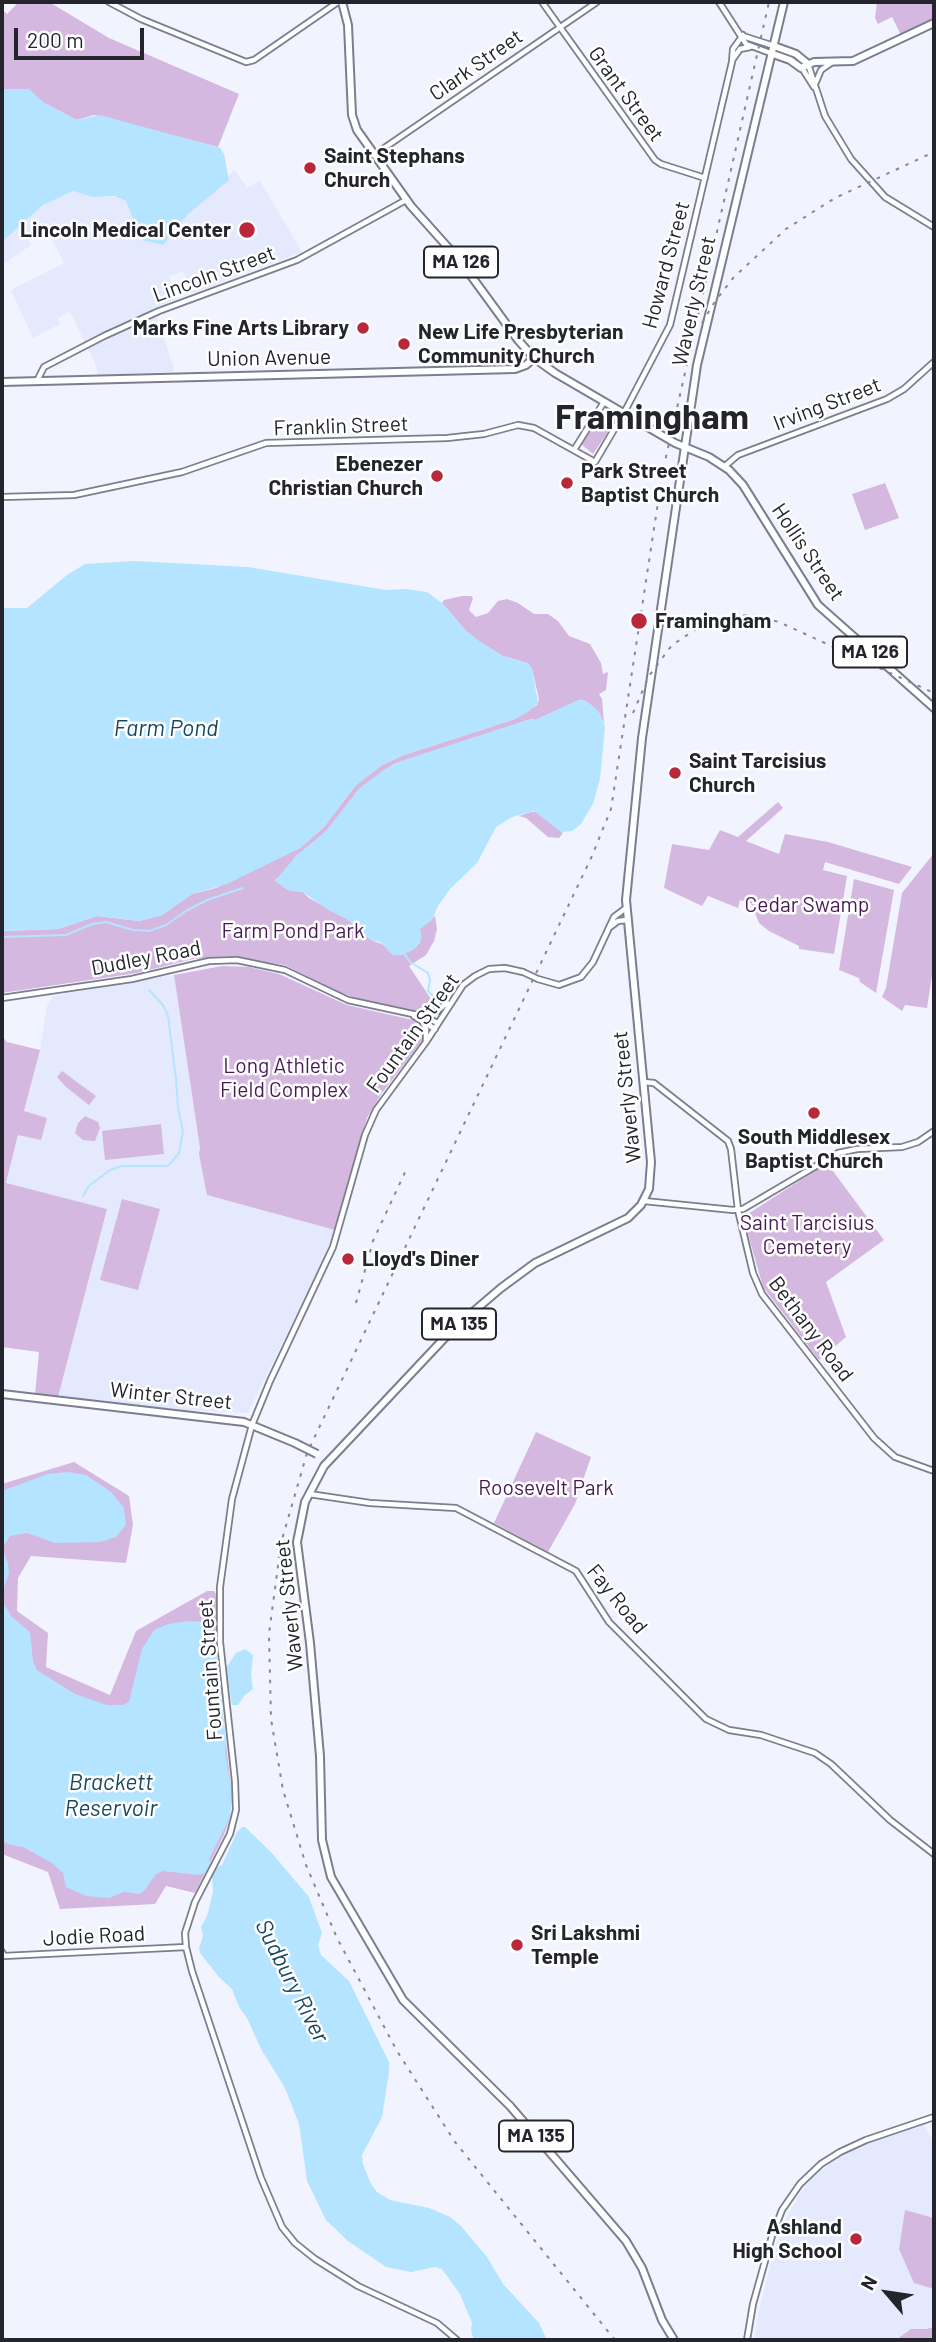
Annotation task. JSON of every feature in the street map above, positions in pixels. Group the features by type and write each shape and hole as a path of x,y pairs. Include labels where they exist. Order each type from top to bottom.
{"main road":[{"name":"MA 126","path":"340,2 348,25 353,122 407,200 461,262 509,329 534,358 624,414 684,447"},
{"name":"Waverly Street","path":"674,2340 662,2320 642,2268 626,2241 510,2106 403,2000 329,1870 322,1840 322,1778 318,1726 298,1550 300,1517 308,1494 329,1461 453,1329 501,1288 547,1255 628,1218 643,1201 649,1189 652,1173 626,908 644,723 693,386 709,309 784,2"},
{"path":"773,54 804,66 861,59 934,23"},
{"path":"774,46 796,54 804,66"},
{"name":"Union Avenue","path":"2,382 515,369 534,358"},
{"name":"Hollis Street","path":"684,447 725,466 743,485 815,602 934,708"},
{"name":"Winter Street","path":"2,1394 244,1422 295,1443 329,1461"}],"street":[{"path":"108,2 141,19 246,62 254,60 340,2"},
{"name":"Grant Street","path":"542,2 655,160 659,164 705,178"},
{"name":"Clark Street","path":"374,156 597,2"},
{"path":"719,2 745,42 751,47 773,54"},
{"path":"743,36 774,46"},
{"name":"Howard Street","path":"595,462 624,414 670,325 734,46 743,36"},
{"path":"732,62 739,50 751,47"},
{"path":"815,90 820,71 833,62"},
{"path":"804,66 833,132 870,181 890,201 934,227"},
{"name":"Lincoln Street","path":"37,381 44,367 126,326 297,260 407,200"},
{"name":"Irving Street","path":"725,466 741,453 883,402 904,389 934,362"},
{"path":"574,450 604,402"},
{"name":"Franklin Street","path":"2,497 74,495 182,472 271,443 447,438 479,435 518,425 534,428 595,462"},
{"name":"Fountain Street","path":"457,2340 437,2323 347,2280 315,2259 288,2236 261,2179 186,1947 189,1918 232,1828 237,1797 221,1653 222,1565 234,1487 252,1425 333,1247 370,1123 383,1099 435,1029 455,995 467,982 484,971 505,968 559,985 572,982 581,977 593,962 616,914 626,908"},
{"path":"607,930 616,922 627,920"},
{"name":"Dudley Road","path":"2,998 132,979 209,961 237,960 285,970 348,1000 438,1023"},
{"path":"426,1042 426,1029 421,1018 437,1011 455,995"},
{"name":"Dudley Road","path":"421,1018 435,1029"},
{"name":"Bethany Road","path":"643,1082 654,1083 728,1141 738,1210 753,1272 762,1294 874,1438 895,1457 934,1471"},
{"path":"643,1201 738,1210 761,1200 838,1153 857,1149 902,1147 918,1142 934,1130"},
{"name":"Fay Road","path":"308,1494 370,1503 450,1506 576,1571 609,1622 712,1724 729,1730 761,1735 815,1753 934,1854"},
{"name":"Jodie Road","path":"3,1954 186,1947"},
{"path":"747,2340 753,2304 772,2236 782,2210 800,2184 839,2151 934,2117"}],"shaded area":[{"path":"235,170 247,188 260,181 302,252 191,294 183,271 169,276 177,299 153,308 174,368 173,372 98,375 95,363 70,312 58,318 60,324 33,338 11,290 64,263 47,229 29,240 31,245 2,265 2,242 38,209 73,191 92,197 118,197 126,201 141,240 163,245 188,214"},
{"path":"174,975 207,1195 335,1230 248,1413 184,1410 58,1397 107,1209 6,1184 40,1050 47,1006 53,996"},
{"name":"Ashland High School","path":"924,2125 934,2143 934,2340 754,2340 773,2255 784,2223 810,2180 839,2157 868,2143"}],"green space":[{"path":"14,2 49,2 109,38 239,94 218,147 94,115 77,120 44,103 26,89 2,89 2,14 4,11 7,14 16,5"},
{"path":"877,2 934,2 934,19 901,35 892,17 878,24 875,18"},
{"path":"602,411 616,420 593,454 581,444"},
{"path":"885,483 899,518 865,530 852,494"},
{"name":"Farm Pond Park","path":"462,596 473,598 469,610 476,617 488,613 498,601 507,599 534,614 548,614 558,621 569,636 590,644 601,663 603,674 608,672 606,690 599,694 602,699 604,723 598,711 586,701 580,700 535,720 531,719 394,764 360,788 324,834 296,856 275,880 288,890 303,892 347,919 391,953 401,955 414,949 420,942 420,929 435,916 437,929 434,941 426,955 409,966 437,1008 426,1012 416,1011 363,1000 341,993 285,965 227,957 193,959 137,973 2,993 2,931 58,929 97,916 139,921 162,915 192,894 216,888 300,848 323,828 356,785 382,765 404,755 515,719 537,705 539,699 532,669 527,663 503,656 480,642 466,631 442,603 444,600"},
{"path":"778,802 783,808 746,841 779,854 785,834 828,842 912,867 899,884 825,862 823,870 847,876 834,954 799,949 799,946 769,931 759,923 751,903 740,900 738,908 708,896 702,906 664,888 672,844 709,850 720,830 738,837"},
{"path":"537,812 563,833 559,838 548,837 526,818 519,816"},
{"name":"Cedar Swamp","path":"934,853 934,962 927,1008 905,1005 902,1011 882,997 886,988 902,893"},
{"name":"Cedar Swamp","path":"854,879 894,890 876,993 860,982 859,978 839,970"},
{"name":"Long Athletic Field Complex","path":"222,966 249,967 279,974 347,1005 413,1020 424,1029 422,1041 382,1093 367,1118 335,1230 207,1195 174,975"},
{"path":"2,1036 7,1042 40,1050 24,1111 47,1118 41,1140 18,1135 6,1183 107,1209 58,1397 35,1394 39,1352 2,1347"},
{"path":"62,1071 96,1096 89,1105 57,1077"},
{"path":"85,1116 98,1122 100,1128 95,1141 83,1140 75,1133 78,1123"},
{"path":"161,1124 164,1154 105,1160 102,1131"},
{"name":"Saint Tarcisius Cemetery","path":"827,1163 884,1240 826,1282 846,1337 819,1360 763,1287 744,1220 748,1214"},
{"path":"122,1199 160,1209 138,1290 100,1280"},
{"name":"Roosevelt Park","path":"536,1432 591,1457 575,1504 548,1552 494,1523"},
{"path":"74,1462 129,1496 133,1525 126,1563 31,1556 18,1578 17,1611 48,1633 46,1667 110,1695 136,1631 207,1591 214,1591 216,1594 216,1656 232,1796 229,1820 195,1893 166,1886 155,1904 60,1909 48,1872 2,1854 2,1484"},
{"path":"905,2210 934,2218 934,2289 914,2283 899,2249"},
{"path":"933,2327 934,2340 896,2340 911,2329"}],"water":[{"path":"2,89 29,89 44,103 77,120 100,115 220,148 224,154 229,180 188,214 163,245 141,240 126,201 115,196 92,197 73,191 43,205 2,242"},
{"name":"Farm Pond","path":"135,561 248,567 386,590 427,592 442,603 466,631 480,642 503,656 529,664 538,703 515,719 404,755 382,765 356,785 323,828 300,848 227,884 192,894 162,915 139,921 97,916 58,929 2,931 2,608 27,608 67,575 85,564"},
{"path":"578,700 586,701 598,711 605,726 600,779 593,804 581,824 572,831 561,832 534,811 512,817 496,827 477,863 450,889 432,920 420,929 422,938 414,949 401,955 393,955 380,942 371,940 347,919 303,892 288,890 275,881 296,856 326,831 360,788 385,769 401,761 531,719 535,720"},
{"path":"68,1472 86,1475 111,1492 124,1508 126,1525 116,1537 100,1542 55,1543 27,1533 10,1536 2,1548 2,1491 48,1474"},
{"path":"2,1548 9,1573 2,1593"},
{"name":"Brackett Reservoir","path":"2,1601 12,1617 30,1632 33,1661 37,1670 75,1694 107,1705 123,1705 129,1702 142,1649 154,1630 168,1624 188,1621 203,1622 210,1626 215,1645 232,1796 230,1817 209,1859 211,1864 217,1867 222,1865 237,1832 245,1827 271,1852 309,1897 322,1933 318,1945 321,1955 349,1981 389,2062 382,2117 362,2155 371,2184 377,2192 390,2200 429,2208 450,2217 461,2226 487,2257 503,2284 539,2323 547,2340 474,2340 472,2323 460,2294 442,2269 435,2267 411,2272 386,2267 348,2241 326,2220 307,2181 299,2124 285,2088 261,2049 232,1989 200,1953 203,1936 201,1927 207,1916 213,1892 212,1876 206,1873 198,1875 163,1871 156,1874 139,1894 124,1892 109,1898 86,1896 66,1887 63,1873 52,1863 23,1847 4,1842"},
{"path":"245,1649 253,1655 253,1689 238,1705 232,1705 226,1668 236,1653"}],"waterway":[{"path":"2,937 66,935 92,924 106,922 133,930 149,931 166,925 207,900 243,888"},
{"path":"404,953 410,962 428,973 428,991 439,1002"},
{"path":"83,1196 89,1186 110,1170 122,1166 168,1166 179,1153 183,1131 168,1016 163,1005 149,990"}],"railway":[{"path":"615,2340 455,2142 397,2051 337,1938 306,1865 283,1790 271,1719 269,1634 281,1543 307,1453 592,856 611,809 663,470 769,2"},
{"path":"702,323 733,278 786,229 835,198 934,152"},
{"path":"633,713 649,676 672,645 701,626 738,615 757,616 779,622 934,693"},
{"path":"356,1303 373,1241 407,1168"}],"place":[{"name":"Saint Stephans Church","path":"310,168"},
{"name":"Lincoln Medical Center","path":"247,230"},
{"name":"Marks Fine Arts Library","path":"363,328"},
{"name":"New Life Presbyterian Community Church","path":"404,344"},
{"name":"Ebenezer Christian Church","path":"437,476"},
{"name":"Park Street Baptist Church","path":"567,483"},
{"name":"Framingham","path":"639,621"},
{"name":"Saint Tarcisius Church","path":"675,773"},
{"name":"South Middlesex Baptist Church","path":"814,1113"},
{"name":"Lloyd's Diner","path":"348,1259"},
{"name":"Sri Lakshmi Temple","path":"517,1945"},
{"name":"Ashland High School","path":"856,2239"}],"district":[{"name":"Framingham","path":"652,417"}],"water label":[{"name":"Sudbury River","path":"292,1981"}]}
